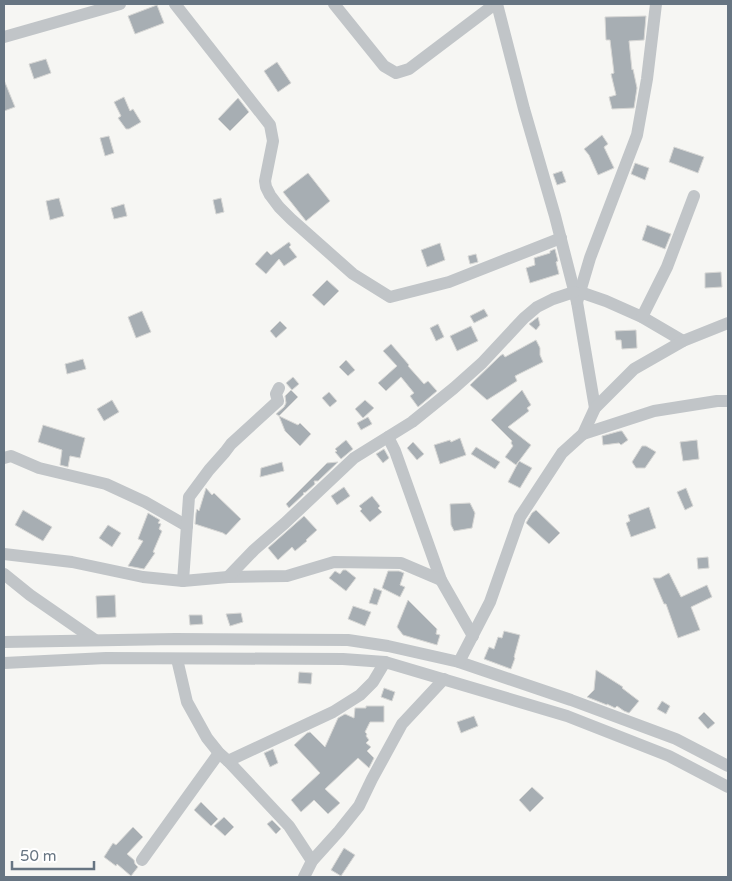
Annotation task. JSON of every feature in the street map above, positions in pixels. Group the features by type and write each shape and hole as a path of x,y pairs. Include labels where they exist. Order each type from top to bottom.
{"street":[{"path":"4,37 120,4"},
{"path":"175,4 270,125 273,141 265,180 266,187 279,207 353,274 390,298 449,282 561,238"},
{"path":"334,4 384,66 396,73 408,69 496,4 577,295 595,408"},
{"path":"577,295 637,135 647,80 656,4"},
{"path":"642,317 667,267 694,196"},
{"path":"228,577 254,550 286,523 354,458 412,422 454,388 482,363 524,318 537,307 553,299 577,295 606,301 642,317 683,341"},
{"path":"458,662 490,602 520,517 562,453 583,434 595,408 634,369 683,341 728,323"},
{"path":"183,581 189,497 231,444 278,401 276,394 279,388"},
{"path":"583,434 654,411 728,401"},
{"path":"388,437 395,451 441,580 473,636"},
{"path":"4,458 11,456 39,468 106,484 146,502 187,526"},
{"path":"4,554 72,562 143,577 183,581 228,577 287,576 334,562 401,563 441,580"},
{"path":"4,574 30,595 95,640"},
{"path":"4,642 175,639 348,640 388,646 458,662 571,700 676,739 728,766"},
{"path":"4,672 10,663 106,658 343,659 385,662 576,720 669,756 728,788"},
{"path":"177,659 187,702 208,738 223,757 289,826 312,861"},
{"path":"142,860 223,757 333,712 360,695 373,682 385,662"},
{"path":"304,877 312,861 359,806 402,724 444,679"}],"building":[{"path":"157,5 164,23 135,34 128,16"},
{"path":"646,16 644,40 629,41 632,70 637,88 634,108 612,109 609,97 616,95 611,74 614,73 610,40 606,40 605,17"},
{"path":"46,59 51,73 34,79 29,64"},
{"path":"277,62 291,83 278,92 264,71"},
{"path":"4,80 15,107 4,111"},
{"path":"124,97 130,111 133,109 141,122 129,129 126,129 118,118 121,116 114,102"},
{"path":"238,98 249,112 230,131 218,119"},
{"path":"602,135 608,144 604,147 614,168 598,175 589,155 584,149"},
{"path":"109,136 114,153 105,156 100,138"},
{"path":"674,147 704,157 698,173 669,162"},
{"path":"635,163 649,168 645,180 631,174"},
{"path":"562,171 566,182 557,185 553,174"},
{"path":"308,173 330,201 306,221 283,192"},
{"path":"59,198 64,216 50,220 46,201"},
{"path":"221,198 224,212 216,214 213,200"},
{"path":"124,204 127,216 114,219 111,208"},
{"path":"647,225 671,234 665,249 642,240"},
{"path":"289,242 291,245 289,247 297,257 284,266 279,259 266,274 255,264 267,251 271,255"},
{"path":"440,243 445,260 427,267 421,250"},
{"path":"555,249 559,274 530,283 526,268 535,265 534,258 550,253 550,251"},
{"path":"476,254 478,262 470,264 468,256"},
{"path":"721,272 722,287 705,288 705,273"},
{"path":"327,280 339,291 324,306 312,295"},
{"path":"484,309 488,316 474,323 470,316"},
{"path":"142,311 151,332 136,338 128,317"},
{"path":"538,317 540,325 536,330 529,324"},
{"path":"280,321 287,328 276,338 270,331"},
{"path":"438,324 444,337 436,341 430,328"},
{"path":"471,326 478,341 457,351 450,336"},
{"path":"636,330 637,348 622,349 621,340 616,340 615,331"},
{"path":"536,340 543,362 515,376 517,381 487,400 470,385 500,356 503,354 505,357"},
{"path":"391,344 424,384 428,381 437,391 418,407 410,396 414,393 401,377 386,391 378,383 397,366 383,351"},
{"path":"83,359 86,369 67,374 65,364"},
{"path":"346,360 355,370 348,376 339,367"},
{"path":"293,377 299,384 292,390 286,383"},
{"path":"291,390 298,397 279,416 276,414 284,407 286,403 285,396"},
{"path":"522,390 531,405 527,408 529,411 508,427 531,445 516,465 505,457 513,446 512,441 491,420"},
{"path":"329,392 337,401 330,407 322,398"},
{"path":"112,400 119,412 104,421 97,409"},
{"path":"365,400 374,408 363,418 355,409"},
{"path":"279,416 298,425 300,423 311,434 300,446 285,431"},
{"path":"368,417 372,424 361,430 357,423"},
{"path":"43,425 85,438 80,458 70,456 68,467 60,465 62,450 38,442"},
{"path":"620,431 628,440 621,445 619,443 603,445 602,436"},
{"path":"460,438 466,455 440,464 434,445 450,440 451,442"},
{"path":"346,440 353,449 341,459 335,452 337,451 335,449"},
{"path":"697,440 699,459 683,461 680,442"},
{"path":"413,442 424,454 417,460 407,448"},
{"path":"642,446 646,446 656,452 645,468 636,468 632,462"},
{"path":"476,447 500,462 495,469 471,454"},
{"path":"384,449 389,458 383,463 376,454"},
{"path":"519,461 532,468 520,488 508,482"},
{"path":"282,462 284,471 260,477 261,468"},
{"path":"338,462 318,481 314,481 315,484 303,493 289,508 286,504 327,463"},
{"path":"344,487 350,496 337,505 331,496"},
{"path":"206,488 212,495 214,493 241,519 226,535 195,524 197,509 199,511"},
{"path":"686,488 693,506 685,510 677,492"},
{"path":"372,496 382,512 370,522 360,511 362,509 359,506"},
{"path":"470,503 475,513 472,528 454,531 451,525 450,504"},
{"path":"649,507 656,528 631,537 626,523 630,521 628,515"},
{"path":"23,510 52,527 43,541 15,525"},
{"path":"536,510 560,533 549,544 526,523"},
{"path":"148,513 160,520 158,523 161,524 159,529 162,531 153,552 155,553 144,569 128,566 143,541 138,539"},
{"path":"304,516 317,530 295,551 292,547 278,560 268,548"},
{"path":"108,525 121,533 112,547 99,538"},
{"path":"708,557 709,568 698,569 697,558"},
{"path":"343,570 346,570 356,578 346,591 329,578 335,571 340,574"},
{"path":"388,571 404,573 400,585 405,587 400,597 382,588"},
{"path":"669,573 681,597 707,585 712,597 691,607 700,630 678,638 666,604 664,604 653,578 660,578"},
{"path":"374,588 382,591 377,605 369,603"},
{"path":"115,595 116,617 97,618 96,596"},
{"path":"408,600 437,629 436,634 440,635 437,645 403,635 397,627"},
{"path":"353,606 371,612 365,626 348,619"},
{"path":"241,613 243,622 230,626 226,614"},
{"path":"189,615 202,615 203,624 190,625"},
{"path":"504,631 520,635 511,669 484,659 489,647 494,649 498,637 502,638"},
{"path":"596,670 623,687 639,701 629,713 617,706 615,708 587,697 594,690"},
{"path":"299,672 312,673 311,684 298,683"},
{"path":"384,688 395,692 392,701 381,697"},
{"path":"662,701 670,706 666,714 657,709"},
{"path":"366,706 384,706 384,722 370,722 365,732 369,740 366,743 371,747 367,751 374,758 369,768 358,758 325,789 340,803 328,814 314,800 301,812 291,800 320,773 294,745 310,732 325,747 338,718 345,714 354,718 355,708 366,708"},
{"path":"704,712 715,723 708,729 698,718"},
{"path":"474,716 478,726 461,733 457,722"},
{"path":"273,749 278,763 270,767 264,753"},
{"path":"532,787 544,798 530,812 519,800"},
{"path":"201,802 218,819 211,826 194,810"},
{"path":"224,817 234,827 225,836 214,826"},
{"path":"272,820 281,829 276,834 267,824"},
{"path":"133,827 143,837 127,854 138,867 131,876 117,864 116,866 104,857 113,843 116,845"},
{"path":"344,848 355,855 341,876 331,870"}]}
